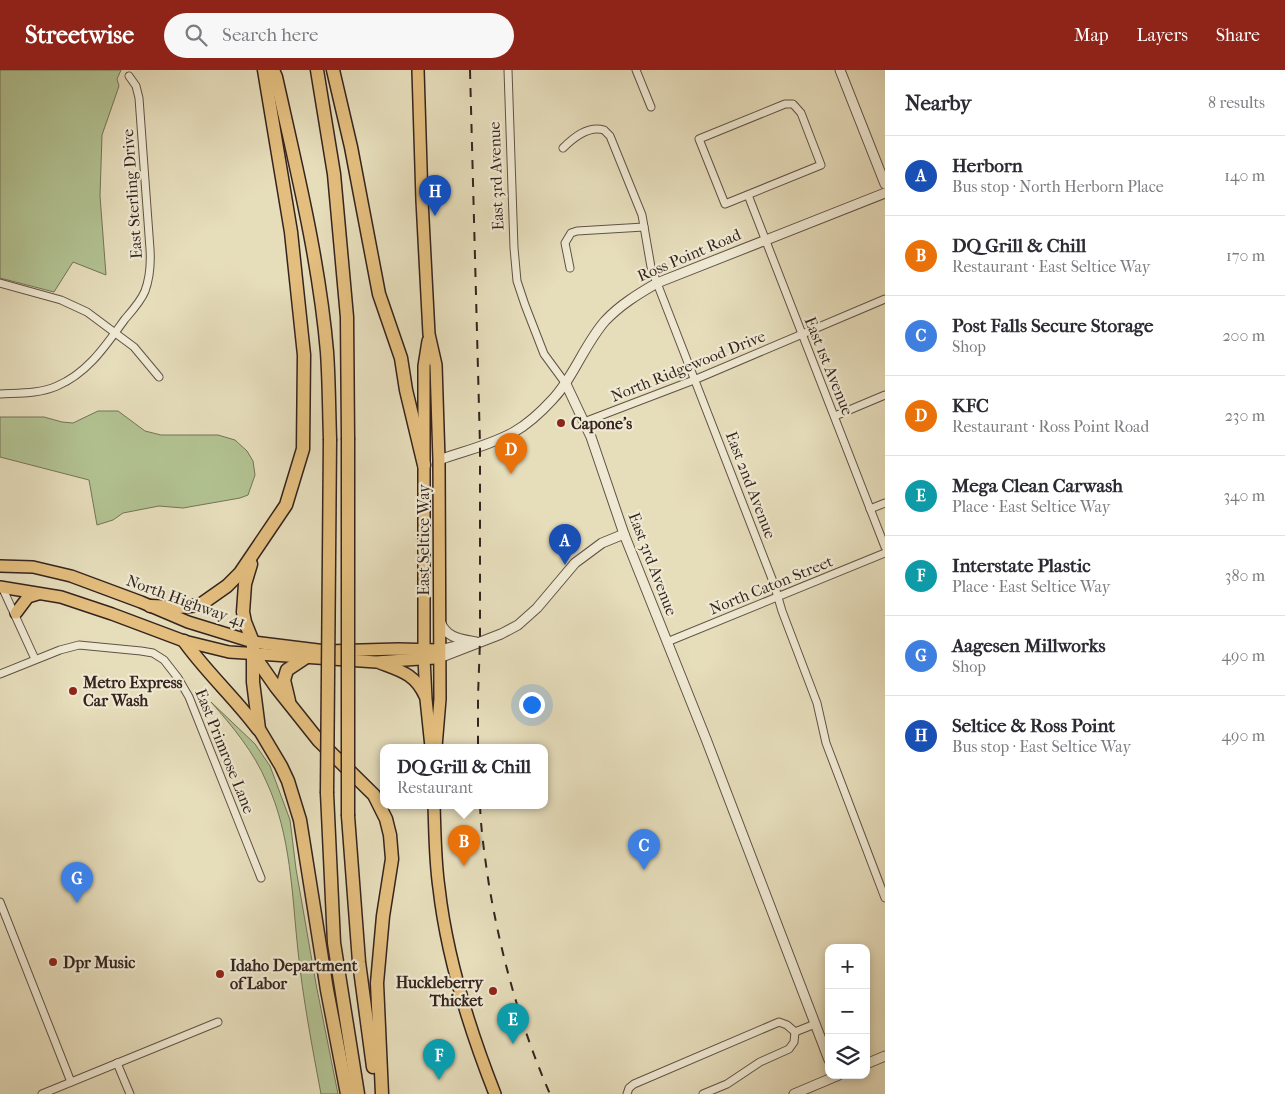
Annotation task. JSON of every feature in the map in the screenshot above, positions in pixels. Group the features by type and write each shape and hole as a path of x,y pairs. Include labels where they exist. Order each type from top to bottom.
{"highway":[{"path":"150,606 179,607 200,605 234,580 286,505 303,449 304,356 290,232 264,70"},
{"path":"273,70 303,196 326,352 330,439 328,793 334,942 358,1094"},
{"path":"317,70 334,174 347,317 348,816 359,962 378,1094"},
{"path":"333,70 351,147 379,294 401,358 406,390 424,465"},
{"path":"257,548 245,584 243,612 253,648 290,705 319,741 374,795 380,807"},
{"path":"184,641 198,661 231,695 258,729 267,741 285,774 300,820 327,990 346,1094"},
{"path":"253,648 253,682 258,729"},
{"path":"290,705 284,680 287,670 305,658"},
{"path":"381,809 386,819 390,836 392,859 381,934 377,983 382,1094"}],"main road":[{"name":"East Seltice Way","path":"418,70 429,334 436,365 439,460 440,699 436,744"},
{"name":"East Seltice Way","path":"429,334 424,366 424,619 426,699 431,744"},
{"name":"Ross Point Road","path":"424,465 439,460"},
{"path":"424,465 431,476 432,534 439,577"},
{"name":"North Highway 41","path":"0,566 33,567 63,574 150,606 253,648 305,658 376,662 425,654"},
{"name":"North Highway 41","path":"1,587 61,598 112,614 184,641 229,652 253,648 326,651 398,649 425,654"},
{"path":"16,613 28,597 38,594"},
{"path":"398,649 410,644 420,636 424,619"},
{"path":"425,654 439,654"},
{"path":"376,662 411,676 422,689 426,699"},
{"path":"434,809 439,889 450,949 468,1020 495,1094"}],"street":[{"name":"East 3rd Avenue","path":"508,70 514,248 517,281 544,354 566,384 584,422 605,476 624,534 825,1050"},
{"path":"636,70 651,107"},
{"path":"840,70 885,184"},
{"name":"East Sterling Drive","path":"0,394 37,392 63,383 88,365 115,333 144,293 151,267 139,98 136,86 129,76"},
{"path":"793,104 800,113 822,165 748,195 725,204 699,139 781,106 793,104"},
{"name":"East 2nd Avenue","path":"563,148 574,137 592,129 598,128 608,133 642,215 651,267 733,475 817,703 826,743 885,898"},
{"name":"Ross Point Road","path":"439,460 502,438 516,431 532,418 566,384 594,337 605,322 626,301 657,283 885,193"},
{"name":"East 1st Avenue","path":"748,195 885,547"},
{"path":"570,268 565,243 571,233 576,231 644,227"},
{"path":"0,283 68,302 87,312 140,353 159,377"},
{"name":"North Ridgewood Drive","path":"584,422 694,380 885,299"},
{"path":"835,416 885,395"},
{"path":"870,509 885,503"},
{"path":"439,654 457,652 518,625 537,608 575,563 602,543 624,534"},
{"name":"North Caton Street","path":"667,642 885,553"},
{"path":"1,587 16,613 35,659"},
{"path":"439,618 444,630 452,636 476,642"},
{"name":"East Primrose Lane","path":"0,674 69,647 86,645 147,652 164,660 189,696 261,878"},
{"path":"0,902 71,1082"},
{"path":"42,1094 218,1022"},
{"path":"628,1094 629,1088 634,1084 779,1022 787,1025 795,1032"},
{"path":"795,1032 815,1024"},
{"path":"703,1094 727,1084 760,1062 789,1049 794,1042 795,1032"},
{"path":"870,1062 885,1056"},
{"path":"117,1063 130,1094"},
{"path":"794,1094 829,1079"}],"green space":[{"path":"0,70 121,70 117,79 119,86 102,135 100,196 106,275 73,262 54,292 0,278"},
{"path":"98,411 118,411 145,431 161,435 218,435 235,440 247,451 253,461 255,475 248,495 183,508 159,506 123,513 113,520 97,525 89,480 0,457 0,417 44,417 73,423"},
{"path":"211,702 255,744 270,766 290,820 296,869 316,984 338,1094 321,1094 302,987 286,844 275,803 262,772 249,750"}],"railway":[{"path":"470,70 480,445 478,744"},
{"path":"480,809 489,885 506,965 521,1018 550,1094"}],"place":[{"name":"Seltice & Ross Point","path":"435,216"},
{"name":"Capone's","path":"561,423"},
{"name":"KFC","path":"511,474"},
{"name":"Herborn","path":"565,565"},
{"name":"Metro Express Car Wash","path":"73,691"},
{"name":"DQ Grill & Chill","path":"464,866"},
{"name":"Post Falls Secure Storage","path":"644,870"},
{"name":"Aagesen Millworks","path":"77,903"},
{"name":"Dpr Music","path":"53,962"},
{"name":"Idaho Department of Labor","path":"220,974"},
{"name":"Huckleberry Thicket","path":"493,991"},
{"name":"Mega Clean Carwash","path":"513,1044"},
{"name":"Interstate Plastic","path":"439,1080"}]}
